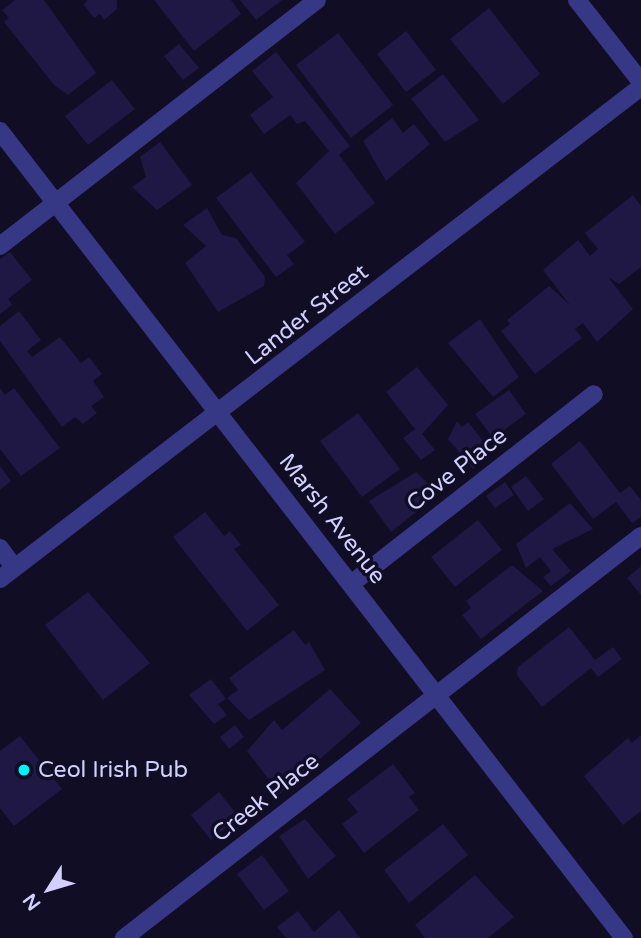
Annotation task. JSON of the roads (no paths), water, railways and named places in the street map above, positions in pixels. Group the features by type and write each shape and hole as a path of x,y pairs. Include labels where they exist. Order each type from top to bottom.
{"street":[{"path":"0,246 54,201 317,0"},
{"path":"578,0 641,85"},
{"name":"Lander Street","path":"0,579 641,85"},
{"name":"Marsh Avenue","path":"0,131 624,938"},
{"name":"Cove Place","path":"351,584 594,394"},
{"name":"Creek Place","path":"124,938 641,536"},
{"path":"0,548 15,567"}],"place":[{"name":"Ceol Irish Pub","path":"24,770"}]}
